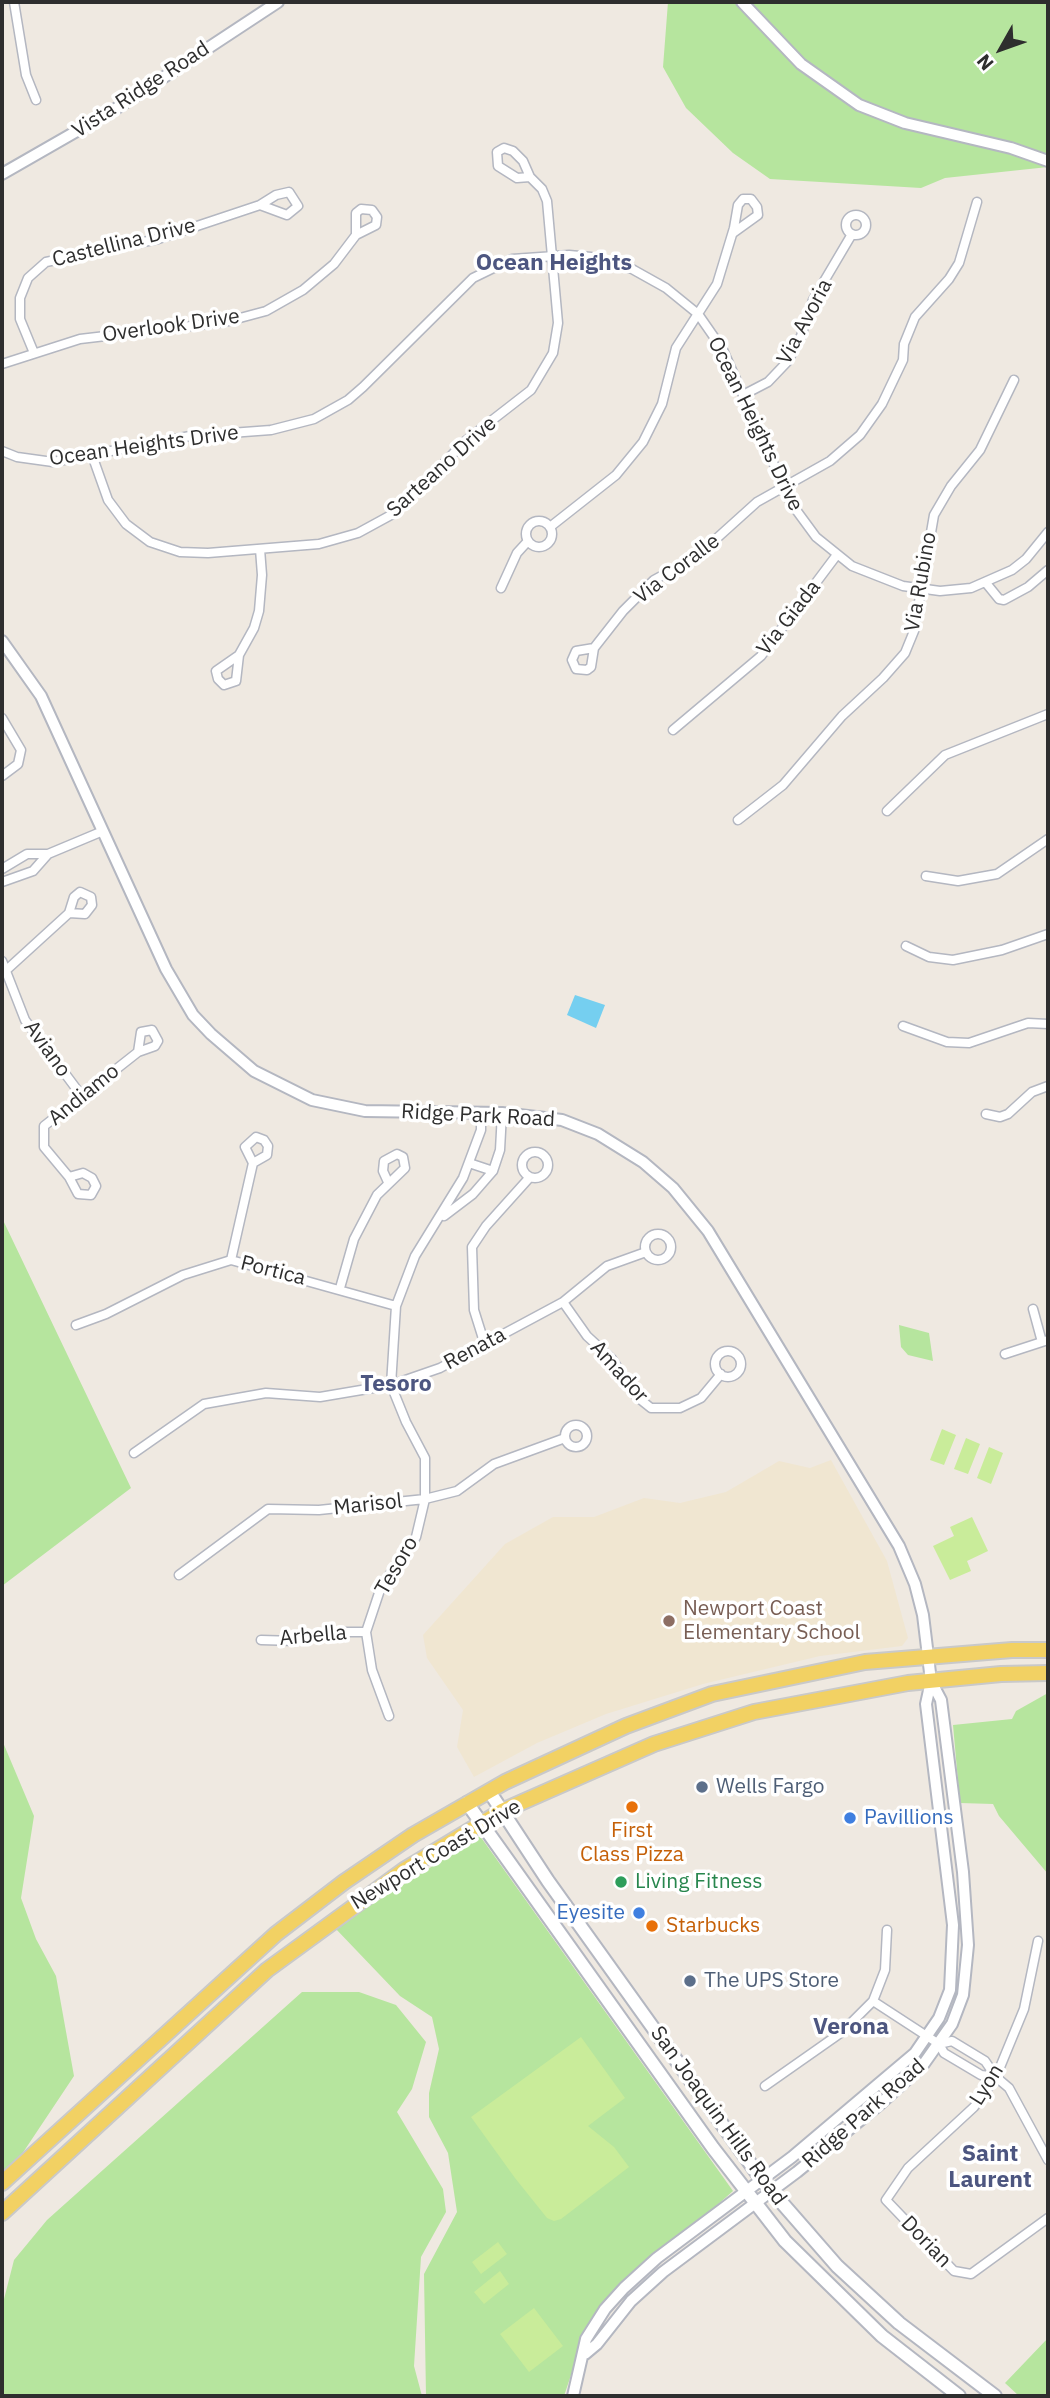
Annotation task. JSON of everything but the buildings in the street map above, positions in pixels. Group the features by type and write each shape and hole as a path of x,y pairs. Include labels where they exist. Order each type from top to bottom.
{"main road":[{"name":"Newport Coast Drive","path":"2,2183 276,1934 350,1878 489,1791 584,1744 712,1694 852,1664 928,1656 1048,1650"},
{"name":"Newport Coast Drive","path":"2,2213 267,1970 404,1870 502,1811 654,1744 729,1720 839,1695 931,1681 1048,1673"},
{"name":"San Joaquin Hills Road","path":"489,1791 548,1881 771,2191 837,2266 891,2315 995,2396"},
{"name":"San Joaquin Hills Road","path":"467,1803 785,2241 882,2336 959,2396"}],"street":[{"path":"14,2 26,75 36,100"},
{"name":"Vista Ridge Road","path":"2,174 117,108 278,2"},
{"path":"742,2 801,64 859,105 905,123 1012,148 1048,161"},
{"name":"Sarteano Drive","path":"92,455 101,485 115,511 150,542 194,554 340,539 375,525 406,504 464,442 531,390 547,366 557,338 558,315 547,201 542,189 530,177 523,161 513,151 504,148 497,152 495,160 505,172 517,178 530,177"},
{"name":"Via Coralle","path":"594,648 654,580 713,545 743,513 783,485 830,461 872,420 903,360 905,344 915,317 949,279 958,263 978,202"},
{"name":"Castellina Drive","path":"34,353 20,319 20,298 28,278 46,262 158,239 260,205"},
{"path":"550,527 616,475 643,442 662,404 676,348 712,295 733,233"},
{"name":"Via Avoria","path":"743,395 768,382 788,361 801,336 813,300 852,234"},
{"name":"Overlook Drive","path":"2,364 80,339 225,322 266,311 319,278 356,235"},
{"name":"Ocean Heights Drive","path":"2,451 17,457 53,462 190,436 271,430 314,419 348,400 363,387 473,278 512,259 551,255 591,257 632,269 666,288 698,314 723,350 783,485 803,523 836,556 869,575 921,589 954,591 986,583 1026,559 1048,532"},
{"name":"Via Rubino","path":"738,820 783,785 842,716 896,665 910,642 934,515 951,486 981,450 1014,380"},
{"path":"541,521 550,527 551,537 546,545 536,547 528,541 526,531 531,523 541,521"},
{"path":"502,588 517,553 528,541"},
{"path":"239,655 254,628 259,611 262,575 260,549"},
{"name":"Via Giada","path":"673,730 761,656 836,556"},
{"path":"986,583 999,599 1004,600 1028,587 1048,570"},
{"name":"Ridge Park Road","path":"2,641 41,696 179,992 211,1034 240,1061 287,1088 337,1106 365,1111 502,1113 562,1120 598,1133 654,1170 699,1218 899,1546 915,1584 931,1681 926,1704 952,1912 950,1990 927,2036 904,2062 762,2180 657,2258 624,2288 605,2309 586,2339 585,2354 573,2396"},
{"path":"887,811 945,755 1048,714"},
{"path":"2,718 21,748 18,764 2,776"},
{"path":"2,869 27,855 48,854 103,831"},
{"path":"926,876 958,881 997,874 1048,839"},
{"path":"2,882 21,873 33,871 48,854"},
{"path":"16,863 21,873"},
{"path":"4,972 69,913"},
{"path":"906,946 929,957 953,960 1002,950 1048,934"},
{"name":"Aviano","path":"2,961 4,972 25,1020 81,1096"},
{"path":"903,1026 947,1042 969,1043 1028,1023 1048,1024"},
{"name":"Andiamo","path":"69,1177 44,1147 41,1132 48,1120 138,1052"},
{"path":"986,1114 1000,1117 1008,1114 1032,1093 1048,1087"},
{"name":"Tesoro","path":"439,1220 473,1194 493,1171 500,1150 502,1113"},
{"name":"Tesoro","path":"389,1716 372,1670 366,1632 381,1587 416,1537 425,1499 425,1458 391,1385 396,1306 415,1256 439,1220 468,1163 481,1130 481,1114"},
{"path":"231,1260 253,1163"},
{"path":"468,1163 493,1171"},
{"path":"485,1345 474,1310 472,1247 486,1226 530,1177"},
{"path":"340,1289 354,1238 377,1195 388,1182"},
{"name":"Renata","path":"134,1453 204,1404 266,1393 320,1397 391,1385 440,1368 563,1302 607,1266 646,1252"},
{"name":"Portica","path":"76,1325 106,1314 183,1275 231,1260 396,1306"},
{"name":"Amador","path":"563,1302 587,1336 612,1359 636,1396 652,1408 680,1408 701,1398 721,1374"},
{"path":"1005,1354 1046,1342 1034,1309"},
{"name":"Marisol","path":"179,1575 268,1509 319,1510 425,1499 457,1491 494,1464 565,1438"},
{"name":"Arbella","path":"261,1640 296,1641 331,1632 366,1632"},
{"name":"Ridge Park Road","path":"585,2354 597,2344 623,2310 652,2283 880,2104 923,2065 952,2024 963,1995 968,1945 963,1872 941,1700 931,1681"},
{"path":"765,2086 842,2032 873,2001 885,1970 887,1930"},
{"name":"Lyon","path":"886,2200 908,2168 974,2108 996,2077 1024,2010 1038,1941"},
{"path":"873,2001 939,2043 944,2053 981,2075 996,2077"},
{"path":"939,2043 952,2041 985,2061 996,2077 1009,2088 1029,2119 1048,2160"},
{"name":"Dorian","path":"886,2200 954,2271 971,2274 1048,2218"}],"shaded area":[{"name":"Newport Coast Elementary School","path":"831,1460 887,1561 908,1638 902,1646 820,1656 703,1684 606,1714 537,1743 474,1777 457,1747 463,1710 427,1658 423,1635 505,1544 553,1517 594,1517 644,1498 680,1503 726,1492 779,1461 810,1468"}],"green space":[{"path":"668,2 1048,2 1048,167 945,178 921,188 770,179 733,153 686,108 663,67"},
{"path":"2,1218 131,1488 2,1586"},
{"path":"899,1325 929,1333 933,1361 908,1355 901,1347"},
{"path":"942,1429 956,1435 944,1465 930,1460"},
{"path":"966,1438 980,1444 968,1474 954,1469"},
{"path":"989,1447 1003,1453 991,1484 977,1478"},
{"path":"972,1517 988,1551 967,1561 971,1571 950,1580 933,1546 954,1536 950,1527"},
{"path":"1048,1693 1048,1874 999,1816 993,1804 960,1803 953,1725 1012,1719 1016,1711"},
{"path":"2,1740 34,1816 21,1898 36,1939 56,1976 74,2076 2,2184"},
{"path":"480,1836 733,2191 610,2300 581,2345 564,2396 426,2396 424,2274 457,2212 448,2153 429,2117 429,2093 439,2049 432,2017 400,1996 335,1928"},
{"path":"302,1992 359,1992 396,2005 426,2042 412,2089 397,2112 443,2189 446,2212 421,2257 414,2366 422,2396 2,2396 2,2307 14,2260 47,2220"},
{"path":"581,2037 625,2098 588,2126 614,2147 629,2167 561,2219 554,2221 547,2218 515,2178 471,2117"},
{"path":"498,2242 507,2254 481,2274 472,2262"},
{"path":"500,2271 509,2284 484,2304 474,2292"},
{"path":"534,2308 563,2346 529,2372 500,2334"},
{"path":"1048,2338 1048,2396 1019,2396 1005,2383"}],"water":[{"path":"575,995 605,1005 596,1028 567,1015"}],"place":[{"name":"Newport Coast Elementary School","path":"669,1621"},
{"name":"Wells Fargo","path":"702,1787"},
{"name":"First Class Pizza","path":"632,1807"},
{"name":"Pavillions","path":"850,1818"},
{"name":"Living Fitness","path":"621,1882"},
{"name":"Eyesite","path":"639,1913"},
{"name":"Starbucks","path":"652,1926"},
{"name":"The UPS Store","path":"690,1981"}],"district":[{"name":"Ocean Heights","path":"554,263"},
{"name":"Tesoro","path":"396,1384"},
{"name":"Verona","path":"851,2027"},
{"name":"Saint Laurent","path":"990,2167"}]}
